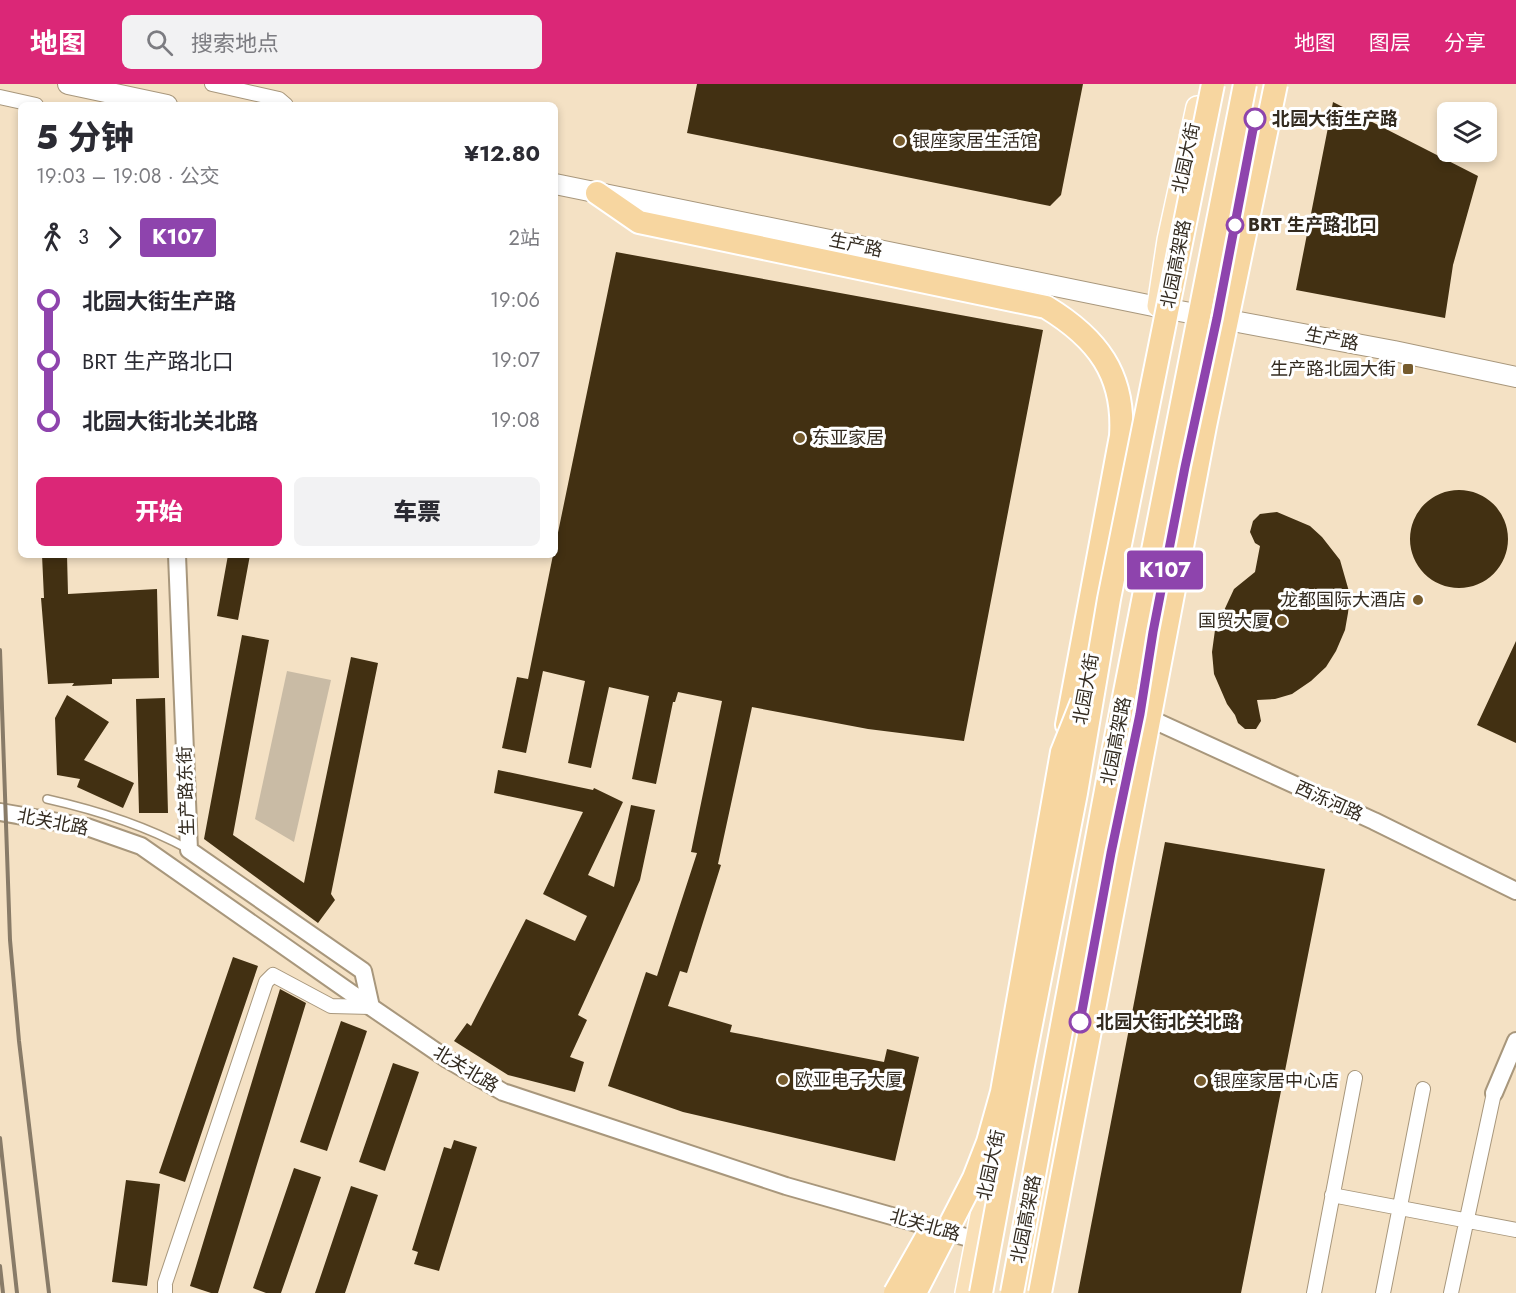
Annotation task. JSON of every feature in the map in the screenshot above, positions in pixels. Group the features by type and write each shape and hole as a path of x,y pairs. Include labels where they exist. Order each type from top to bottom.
{"highway":[{"name":"北园高架路","path":"981,1293 1076,793 1109,599 1213,84"},
{"name":"北园高架路","path":"1012,1293 1144,593 1245,84"},
{"path":"1040,1293 1204,426 1276,84"},
{"path":"597,193 639,222 1046,307 1074,325 1102,355 1114,378 1120,398 1123,415 1121,436 1044,843 1030,941 1002,1092 988,1142 974,1178 915,1293"},
{"path":"1144,593 1145,743"},
{"path":"1062,752 1080,708 1109,599"},
{"path":"1043,962 1044,843"},
{"path":"1071,980 1122,864"},
{"path":"895,1293 966,1168 1002,1092"}],"main road":[{"path":"68,84 152,102"},
{"name":"北园大街","path":"966,1293 989,1173 1034,978 1158,307 1168,240 1202,84"},
{"path":"1028,1293 1111,853 1140,714 1153,632 1185,467 1263,84"},
{"name":"生产路","path":"558,185 1158,307 1394,351 1516,377"}],"street":[{"path":"212,84 279,99 282,102"},
{"path":"0,97 22,102"},
{"name":"生产路东街","path":"177,558 189,850 363,971 371,1007"},
{"name":"西泺河路","path":"1140,714 1374,821 1516,891"},
{"name":"北关北路","path":"0,812 87,827 141,846 447,1059 503,1092 786,1185 976,1240"},
{"path":"165,1293 165,1283 266,982 273,975 331,1006 371,1007"},
{"path":"1451,1293 1494,1093 1516,1041"},
{"path":"1314,1293 1355,1078"},
{"path":"1383,1293 1423,1089"},
{"path":"1332,1194 1516,1230"}],"lane":[{"path":"47,799 87,808 118,819 170,839 189,850"}],"shaded area":[{"path":"287,671 331,680 294,842 255,819"}],"building":[{"name":"银座家居生活馆","path":"697,84 1083,84 1061,195 1050,206 687,133"},
{"path":"1333,102 1437,155 1437,162 1451,162 1478,176 1453,265 1445,318 1296,290"},
{"name":"东亚家居","path":"616,252 1043,330 964,741 868,729 752,707 718,864 721,865 687,973 680,971 668,1006 732,1025 730,1032 884,1062 887,1049 919,1057 895,1161 683,1112 608,1086 646,972 657,976 697,853 691,852 722,701 678,692 673,702 656,784 632,779 649,696 609,687 591,768 568,763 585,681 543,671 526,753 502,748 517,677 528,679 552,558 558,558 558,532"},
{"path":"1459,490 1478,494 1494,504 1504,520 1508,539 1504,558 1494,574 1478,584 1459,588 1440,584 1424,574 1414,558 1410,539 1414,520 1424,504 1440,494"},
{"name":"国贸大厦","path":"1277,512 1310,526 1340,560 1350,595 1348,613 1345,630 1326,667 1292,694 1275,699 1257,700 1261,721 1256,729 1245,729 1238,723 1227,704 1214,674 1212,652 1215,630 1234,589 1255,572 1260,546 1255,543 1250,532 1253,521 1260,514"},
{"path":"42,558 67,558 68,594 157,589 159,678 112,679 112,684 72,686 74,683 48,684 41,598 44,598"},
{"path":"227,558 249,558 238,620 217,616"},
{"path":"242,635 269,640 233,835 304,883 351,657 378,663 331,894 335,900 318,923 204,839"},
{"path":"1516,641 1516,743 1477,725"},
{"path":"67,695 109,722 84,760 134,783 123,808 77,787 80,779 57,775 55,718"},
{"path":"165,698 168,813 139,813 136,699"},
{"path":"498,770 593,790 594,788 623,802 588,875 614,887 631,805 655,810 640,880 578,1015 587,1020 570,1057 584,1062 575,1092 508,1075 454,1041 467,1023 471,1026 526,919 575,941 587,916 543,894 583,812 494,793"},
{"name":"银座家居中心店","path":"1165,842 1325,869 1241,1293 1078,1293"},
{"path":"233,957 258,966 185,1182 159,1173"},
{"path":"280,989 306,1003 218,1293 211,1293 190,1286"},
{"path":"341,1021 367,1031 327,1151 300,1142"},
{"path":"393,1063 419,1072 385,1171 359,1162"},
{"path":"454,1140 477,1147 439,1271 414,1264 418,1252 412,1250 444,1147 451,1149"},
{"path":"294,1168 321,1177 281,1293 266,1293 253,1288"},
{"path":"126,1180 160,1184 147,1286 112,1282"},
{"path":"351,1186 378,1195 345,1293 315,1293"}],"railway":[{"path":"0,650 10,940 19,1041 49,1293"},
{"path":"0,1138 17,1293"},
{"path":"0,1266 3,1293"}],"bus line":[{"name":"K107","path":"1080,1022 1111,853 1140,714 1153,632 1255,119"}],"place":[{"name":"北园大街生产路","path":"1255,119"},
{"name":"银座家居生活馆","path":"900,141"},
{"name":"BRT 生产路北口","path":"1235,225"},
{"name":"生产路北园大街","path":"1408,369"},
{"name":"东亚家居","path":"800,438"},
{"name":"龙都国际大酒店","path":"1418,600"},
{"name":"国贸大厦","path":"1282,621"},
{"name":"北园大街北关北路","path":"1080,1022"},
{"name":"欧亚电子大厦","path":"783,1080"},
{"name":"银座家居中心店","path":"1201,1081"}]}
